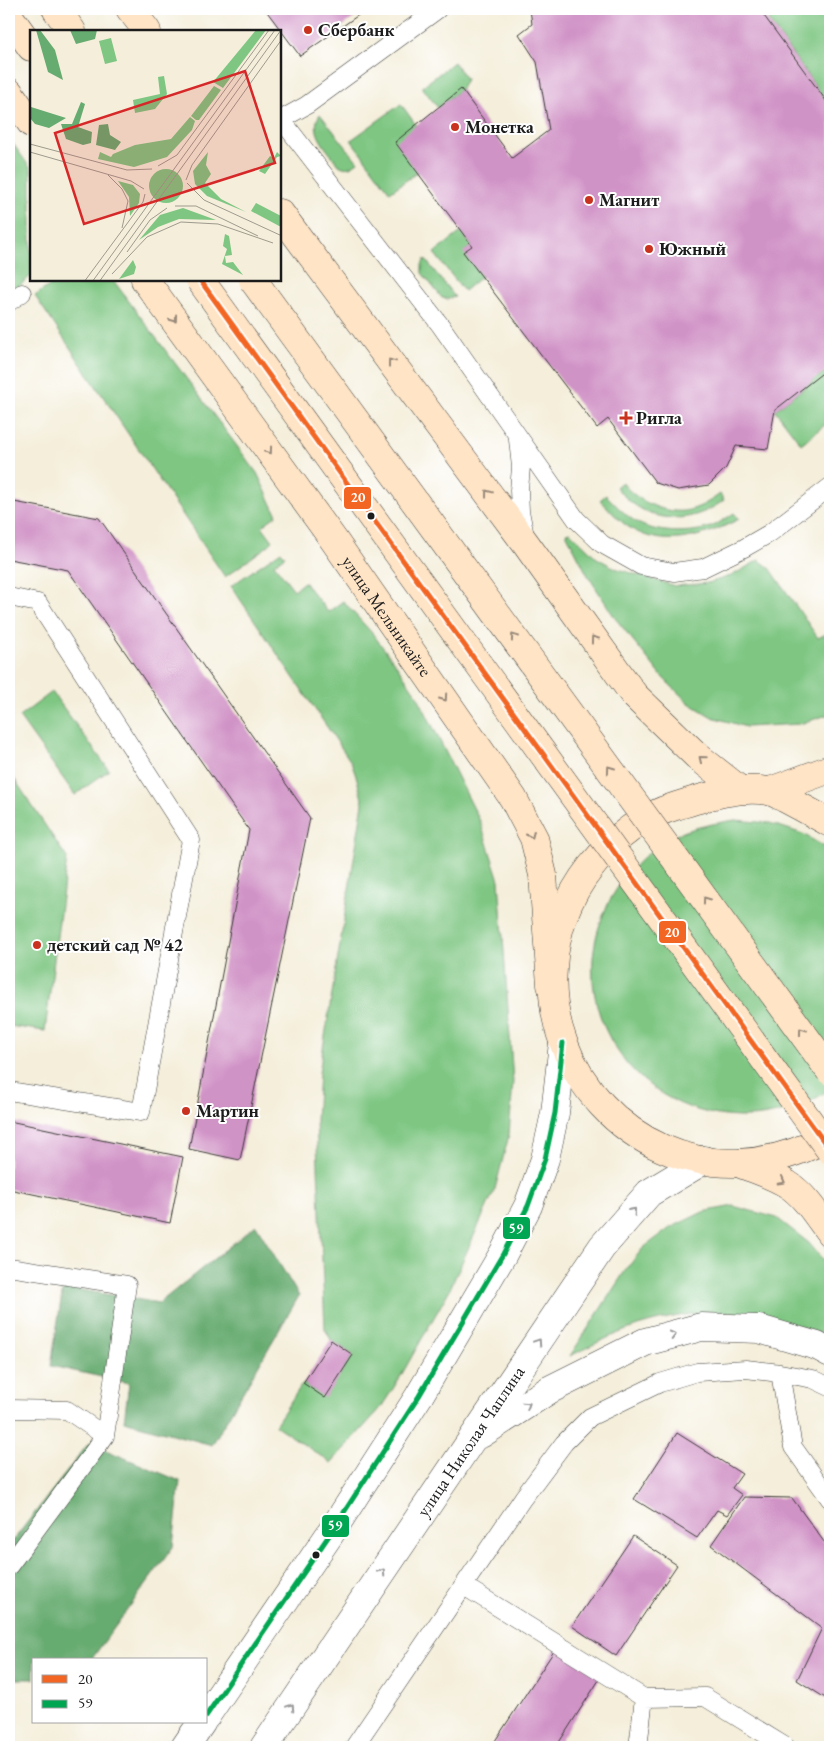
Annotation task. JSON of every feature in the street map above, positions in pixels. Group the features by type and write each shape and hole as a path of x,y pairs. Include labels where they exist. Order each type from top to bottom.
{"main road":[{"path":"56,9 71,30"},
{"path":"130,9 145,30"},
{"path":"9,16 30,46"},
{"path":"9,92 30,122"},
{"path":"281,213 526,544 634,695 697,756 740,790"},
{"name":"улица Мельникайте","path":"146,281 334,539 513,798 534,838 543,875 552,985"},
{"path":"201,281 830,1150"},
{"path":"255,281 830,1071"},
{"path":"830,769 770,791 740,790 698,799 663,810 631,828 603,851 580,880 564,913 554,948 552,985 555,1014 563,1043 580,1078 603,1108 633,1132 667,1150 704,1160 737,1163 772,1159 806,1149 830,1136"},
{"path":"770,791 830,824"},
{"path":"737,1163 766,1173 788,1185 810,1206 830,1233"}],"street":[{"path":"208,1713 330,1534 419,1396 503,1254 528,1206 545,1159 555,1113 563,1043"},
{"name":"улица Николая Чаплина","path":"264,1747 602,1247 649,1193 704,1160"},
{"path":"471,1440 549,1390 644,1342 701,1327 759,1330 817,1346 830,1353"},
{"path":"185,1747 201,1724"}],"lane":[{"path":"438,9 307,105 281,119 441,326 576,519 602,544 641,566 674,572 704,568 744,548 770,533 830,487"},
{"path":"518,437 521,467 520,511 526,544"},
{"path":"9,597 38,603 191,840 141,1112 9,1091"},
{"path":"9,1267 126,1286 106,1436 9,1566"},
{"path":"354,1747 523,1498 564,1443 590,1417 660,1383 697,1372 746,1369 813,1379 830,1387"},
{"path":"780,1373 793,1447 830,1500"},
{"path":"9,1409 66,1410 106,1436"},
{"path":"464,1586 644,1698 705,1697 786,1747"},
{"path":"638,1747 644,1698"}],"green space":[{"path":"783,9 827,9 830,13 830,106 768,20"},
{"path":"454,62 466,79 461,89 438,108 422,87"},
{"path":"401,104 416,125 418,172 390,192 351,140"},
{"path":"320,114 358,162 349,167 339,165 318,134 316,127"},
{"path":"9,138 30,168 30,277 9,294"},
{"path":"461,232 472,246 464,252 482,276 464,291 434,253"},
{"path":"425,259 455,297 442,298 422,273 422,265"},
{"path":"56,281 114,281 257,473 277,515 262,526 273,541 269,545 225,577 35,296"},
{"path":"825,372 830,379 830,421 801,444 775,410"},
{"path":"622,482 642,500 667,510 684,511 694,509 720,494 724,500 696,515 681,518 667,517 653,514 627,499 616,487"},
{"path":"606,495 625,514 638,523 662,531 681,532 707,528 721,522 734,513 739,519 710,532 695,536 680,539 650,537 622,522 600,500"},
{"path":"570,532 597,558 615,568 675,586 708,583 731,576 759,560 770,568 818,638 830,632 830,714 800,724 746,727 712,717 689,703 664,679 615,618 587,574 566,533"},
{"path":"281,551 285,556 274,564 294,590 304,582 328,612 343,601 372,633 395,663 417,695 480,821 499,880 513,1081 509,1135 495,1189 449,1291 380,1409 331,1463 275,1425 303,1383 325,1397 353,1355 331,1340 325,1329 316,1121 319,1073 363,803 351,762 231,586"},
{"path":"52,692 109,770 75,795 19,717"},
{"name":"детский сад № 42","path":"9,771 67,858 45,1031 9,1026"},
{"path":"735,820 770,823 803,834 830,850 830,1088 813,1100 782,1112 750,1117 708,1113 672,1099 640,1078 616,1049 600,1015 593,978 596,939 610,900 636,865 652,850 678,834 702,826"},
{"path":"733,1206 777,1218 809,1243 830,1268 830,1338 762,1316 719,1312 673,1317 638,1326 570,1356 625,1271 643,1248 670,1228 703,1212"},
{"path":"256,1225 299,1296 212,1445 124,1421 129,1383 51,1366 63,1287 159,1303"},
{"path":"89,1443 180,1481 173,1547 92,1658 32,1658 32,1679 9,1679 9,1546"}],"building":[{"path":"265,9 367,9 300,56"},
{"name":"Южный","path":"530,9 759,9 830,106 830,367 775,410 768,449 736,446 726,468 709,485 678,490 656,483 608,419 597,428 463,252 472,246 395,142 461,89 512,158 549,130 537,62 519,34 532,24"},
{"path":"9,501 99,518 310,818 240,1160 189,1149 249,830 68,570 9,559"},
{"path":"9,1121 183,1157 170,1223 9,1189"},
{"path":"331,1340 353,1355 325,1398 303,1383"},
{"path":"677,1433 742,1474 732,1488 742,1495 727,1515 717,1510 697,1538 634,1499"},
{"path":"744,1497 792,1498 830,1550 830,1701 797,1680 822,1628 711,1545"},
{"path":"633,1536 677,1565 616,1656 572,1626"},
{"path":"556,1648 601,1677 556,1747 491,1747"}],"transit line":[{"name":"20","path":"201,281 830,1150"},
{"name":"59","path":"208,1713 330,1534 419,1396 503,1254 528,1206 545,1159 555,1113 563,1043"}],"place":[{"name":"Сбербанк","path":"308,30"},
{"name":"Монетка","path":"455,127"},
{"name":"Магнит","path":"589,200"},
{"name":"Южный","path":"649,249"},
{"name":"Ригла","path":"626,418"},
{"name":"детский сад № 42","path":"37,945"},
{"name":"Мартин","path":"186,1111"}]}
